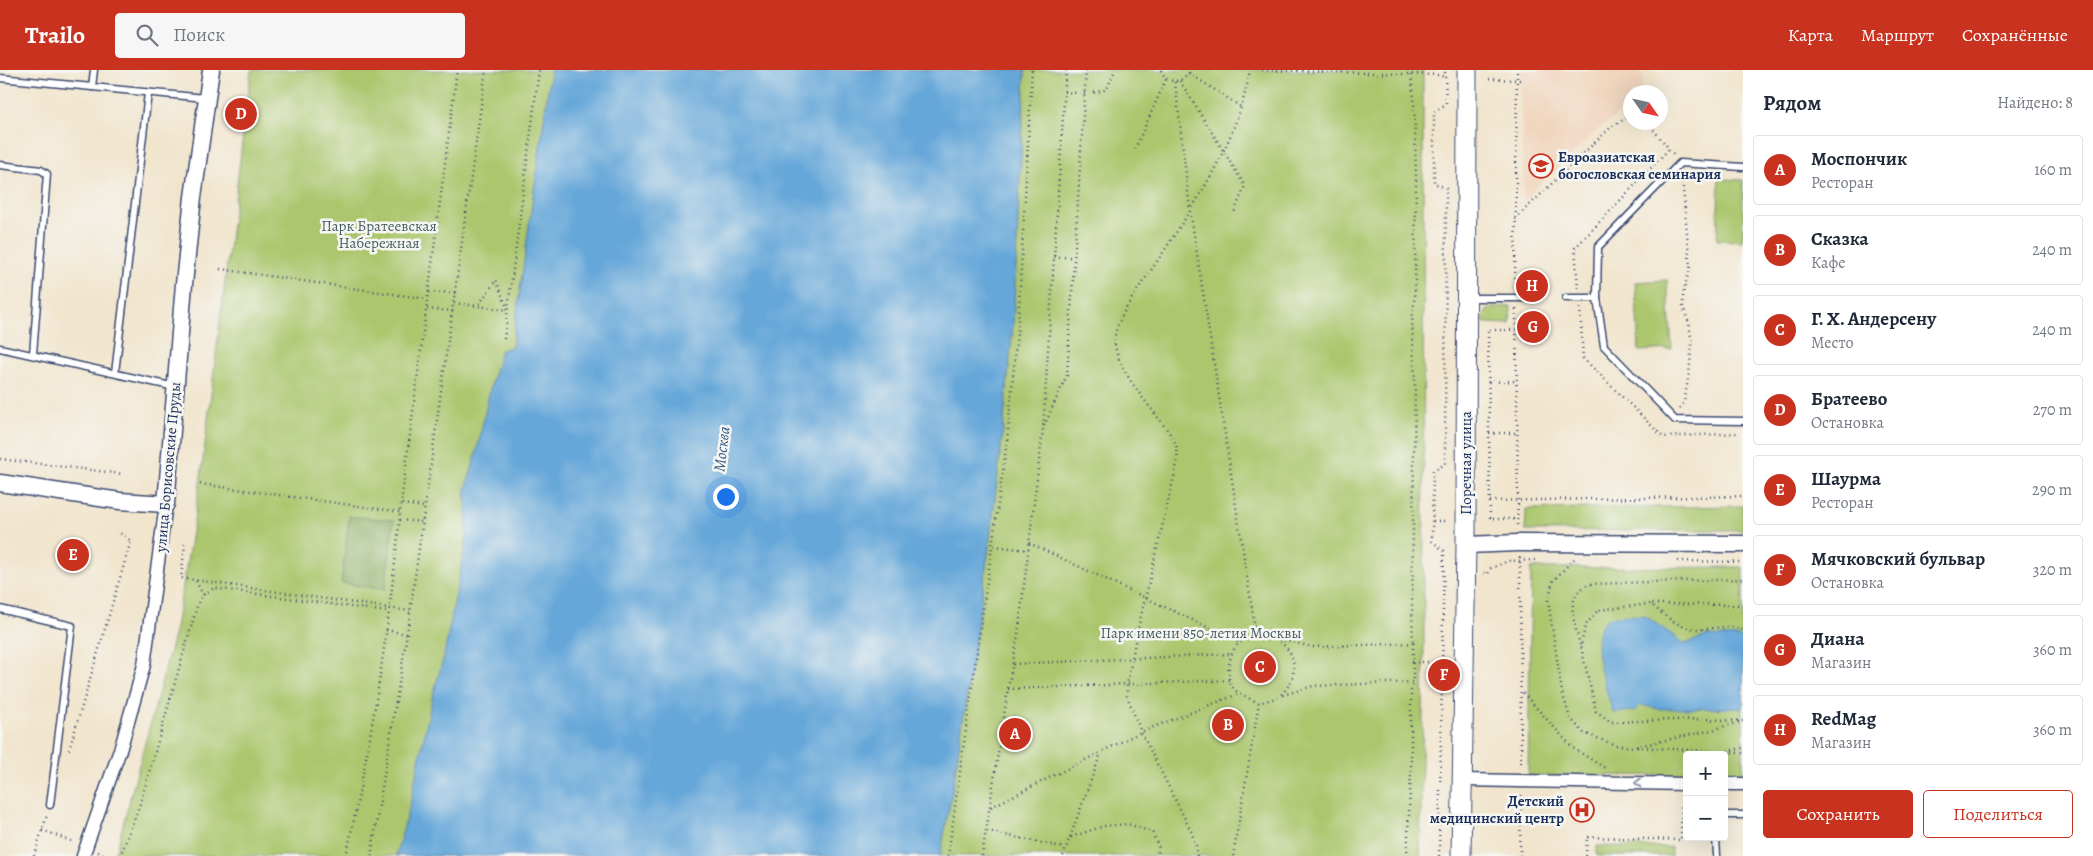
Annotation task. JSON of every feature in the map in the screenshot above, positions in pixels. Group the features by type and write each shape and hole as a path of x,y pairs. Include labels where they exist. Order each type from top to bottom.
{"main road":[{"name":"Поречная улица","path":"1461,856 1466,545 1465,298 1467,70"}],"street":[{"name":"улица Борисовские Пруды","path":"83,856 121,747 144,665 166,504 190,226 211,70"},
{"path":"0,483 120,500 166,504"},
{"path":"1466,545 1518,543 1743,544"},
{"path":"1462,780 1683,784"},
{"path":"1728,784 1743,784"}],"lane":[{"path":"92,87 94,70"},
{"path":"0,78 207,98"},
{"path":"115,373 148,93"},
{"path":"1743,166 1680,163 1598,247 1597,298 1604,346 1675,420 1743,421"},
{"path":"0,165 41,170 47,174 33,354"},
{"path":"1465,298 1530,298"},
{"path":"1566,298 1597,298"},
{"path":"0,348 176,388"},
{"path":"0,609 72,626 50,805"},
{"path":"1728,815 1743,815"},
{"path":"1716,841 1716,856"}],"path":[{"path":"346,856 365,772 386,630 457,70"},
{"path":"371,856 407,634 486,70"},
{"path":"504,339 539,70"},
{"path":"948,856 994,546 1007,441 1018,323 1032,70"},
{"path":"982,856 1018,635 1043,429 1066,70"},
{"path":"1043,429 1067,376 1086,70"},
{"path":"1064,92 1084,94 1097,93 1107,89 1116,70"},
{"path":"1161,70 1166,79 1174,82 1180,81 1189,72 1241,107"},
{"path":"1197,856 1196,845 1191,831 1141,732 1128,696 1132,660 1144,599 1176,468 1177,450 1172,436 1141,396 1124,368 1114,345 1116,332 1131,301 1208,182 1225,150 1241,107 1250,70"},
{"path":"1262,70 1440,75 1446,78"},
{"path":"1407,856 1411,771 1411,691 1413,682 1412,604 1415,382 1412,322 1415,294 1416,175 1414,97 1410,70"},
{"path":"1439,856 1444,551 1432,541 1433,472 1445,464 1446,188 1434,183 1434,112 1446,104 1445,70"},
{"path":"1134,149 1166,79"},
{"path":"1489,79 1520,80"},
{"path":"1180,81 1225,150 1245,186 1233,215"},
{"path":"1174,82 1190,209 1256,635"},
{"path":"1515,219 1611,127 1623,120"},
{"path":"1653,130 1680,163 1690,267 1683,294 1683,306 1689,323 1692,344 1684,402 1675,420"},
{"path":"1669,150 1575,248 1583,358 1663,437 1743,433"},
{"path":"1054,257 1074,257"},
{"path":"220,269 428,299"},
{"path":"478,306 496,280 508,310"},
{"path":"429,292 455,293"},
{"path":"454,303 508,310"},
{"path":"427,309 453,311"},
{"path":"1516,330 1488,330 1488,382 1490,519 1518,519"},
{"path":"1488,382 1517,381"},
{"path":"1489,433 1518,433"},
{"path":"0,459 123,474"},
{"path":"200,484 400,512"},
{"path":"1490,501 1743,496"},
{"path":"401,504 425,506"},
{"path":"400,520 422,522"},
{"path":"1433,521 1448,521"},
{"path":"68,753 131,541 117,531"},
{"path":"185,544 181,578 410,611"},
{"path":"1029,544 1239,642"},
{"path":"994,546 1028,550"},
{"path":"1519,556 1521,561 1522,692 1520,856"},
{"path":"1574,559 1553,581 1548,600 1562,692 1570,718 1584,733 1615,745 1706,751"},
{"path":"1484,574 1488,574 1491,568 1500,563 1509,560 1521,561"},
{"path":"1743,579 1590,584 1580,588 1573,599 1573,616 1596,711 1611,722 1702,719 1743,720"},
{"path":"196,580 203,595"},
{"path":"120,856 139,807 198,603 203,595 214,588 388,612"},
{"path":"1581,646 1585,626 1598,610 1651,604 1743,605"},
{"path":"1651,604 1676,624 1684,627 1706,629 1723,625 1743,630"},
{"path":"386,630 407,634"},
{"path":"1413,643 1313,647 1256,635 1239,642 1232,654 1230,680 1234,689 1259,702 1313,686 1413,682"},
{"path":"1274,638 1289,649 1294,661 1294,676 1280,696"},
{"path":"1013,664 1232,654"},
{"path":"1412,662 1442,662"},
{"path":"1008,689 1230,680"},
{"path":"1522,692 1573,748 1605,768"},
{"path":"991,807 1141,732 1241,693"},
{"path":"1233,856 1259,702"},
{"path":"1634,746 1712,730 1743,720"},
{"path":"1726,751 1743,748"},
{"path":"1728,752 1743,753"},
{"path":"1063,856 1101,753"},
{"path":"1586,856 1587,837 1681,840 1684,796"},
{"path":"34,856 50,805"},
{"path":"1071,837 1104,826 1128,824 1152,832 1159,848 1158,856"},
{"path":"987,831 1065,848"}],"shaded area":[{"name":"Евроазиатская богословская семинария","path":"1520,70 1630,70 1643,74 1642,85 1623,85 1623,114 1619,114 1596,131 1524,200"}],"green space":[{"name":"Парк Братеевская Набережная","path":"251,70 551,70 512,347 501,350 466,490 467,537 444,656 431,703 411,801 396,856 113,856 176,628 200,484"},
{"name":"Парк имени 850-летия Москвы","path":"1025,70 1423,70 1424,662 1420,856 940,856 953,786 989,547 1002,439 1013,325"},
{"path":"1719,179 1743,180 1743,241 1717,240"},
{"path":"1667,280 1672,349 1639,351 1635,282"},
{"path":"1511,306 1510,324 1484,323 1483,316 1489,308"},
{"path":"1743,506 1743,530 1525,531 1526,509"},
{"path":"349,516 394,520 385,590 341,583"},
{"path":"1743,567 1743,774 1728,774 1728,751 1683,751 1683,775 1528,776 1531,568"},
{"path":"1597,846 1671,847 1671,856 1597,856"}],"water":[{"name":"Москва","path":"551,70 1025,70 1013,325 1002,439 989,547 953,786 940,856 396,856 411,801 431,703 444,656 467,537 466,490 501,350 512,347"},
{"path":"1644,615 1685,644 1706,636 1739,637 1743,640 1743,708 1660,709 1640,705 1634,711 1613,713 1602,677 1597,649 1601,626 1612,617"}],"place":[{"name":"Братеево","path":"241,114"},
{"name":"Евроазиатская богословская семинария","path":"1541,166"},
{"name":"RedMag","path":"1532,286"},
{"name":"Диана","path":"1533,327"},
{"name":"Шаурма","path":"73,555"},
{"name":"Г. Х. Андерсену","path":"1260,667"},
{"name":"Мячковский бульвар","path":"1444,675"},
{"name":"Сказка","path":"1228,725"},
{"name":"Моспончик","path":"1015,734"},
{"name":"Детский медицинский центр","path":"1582,810"}]}
